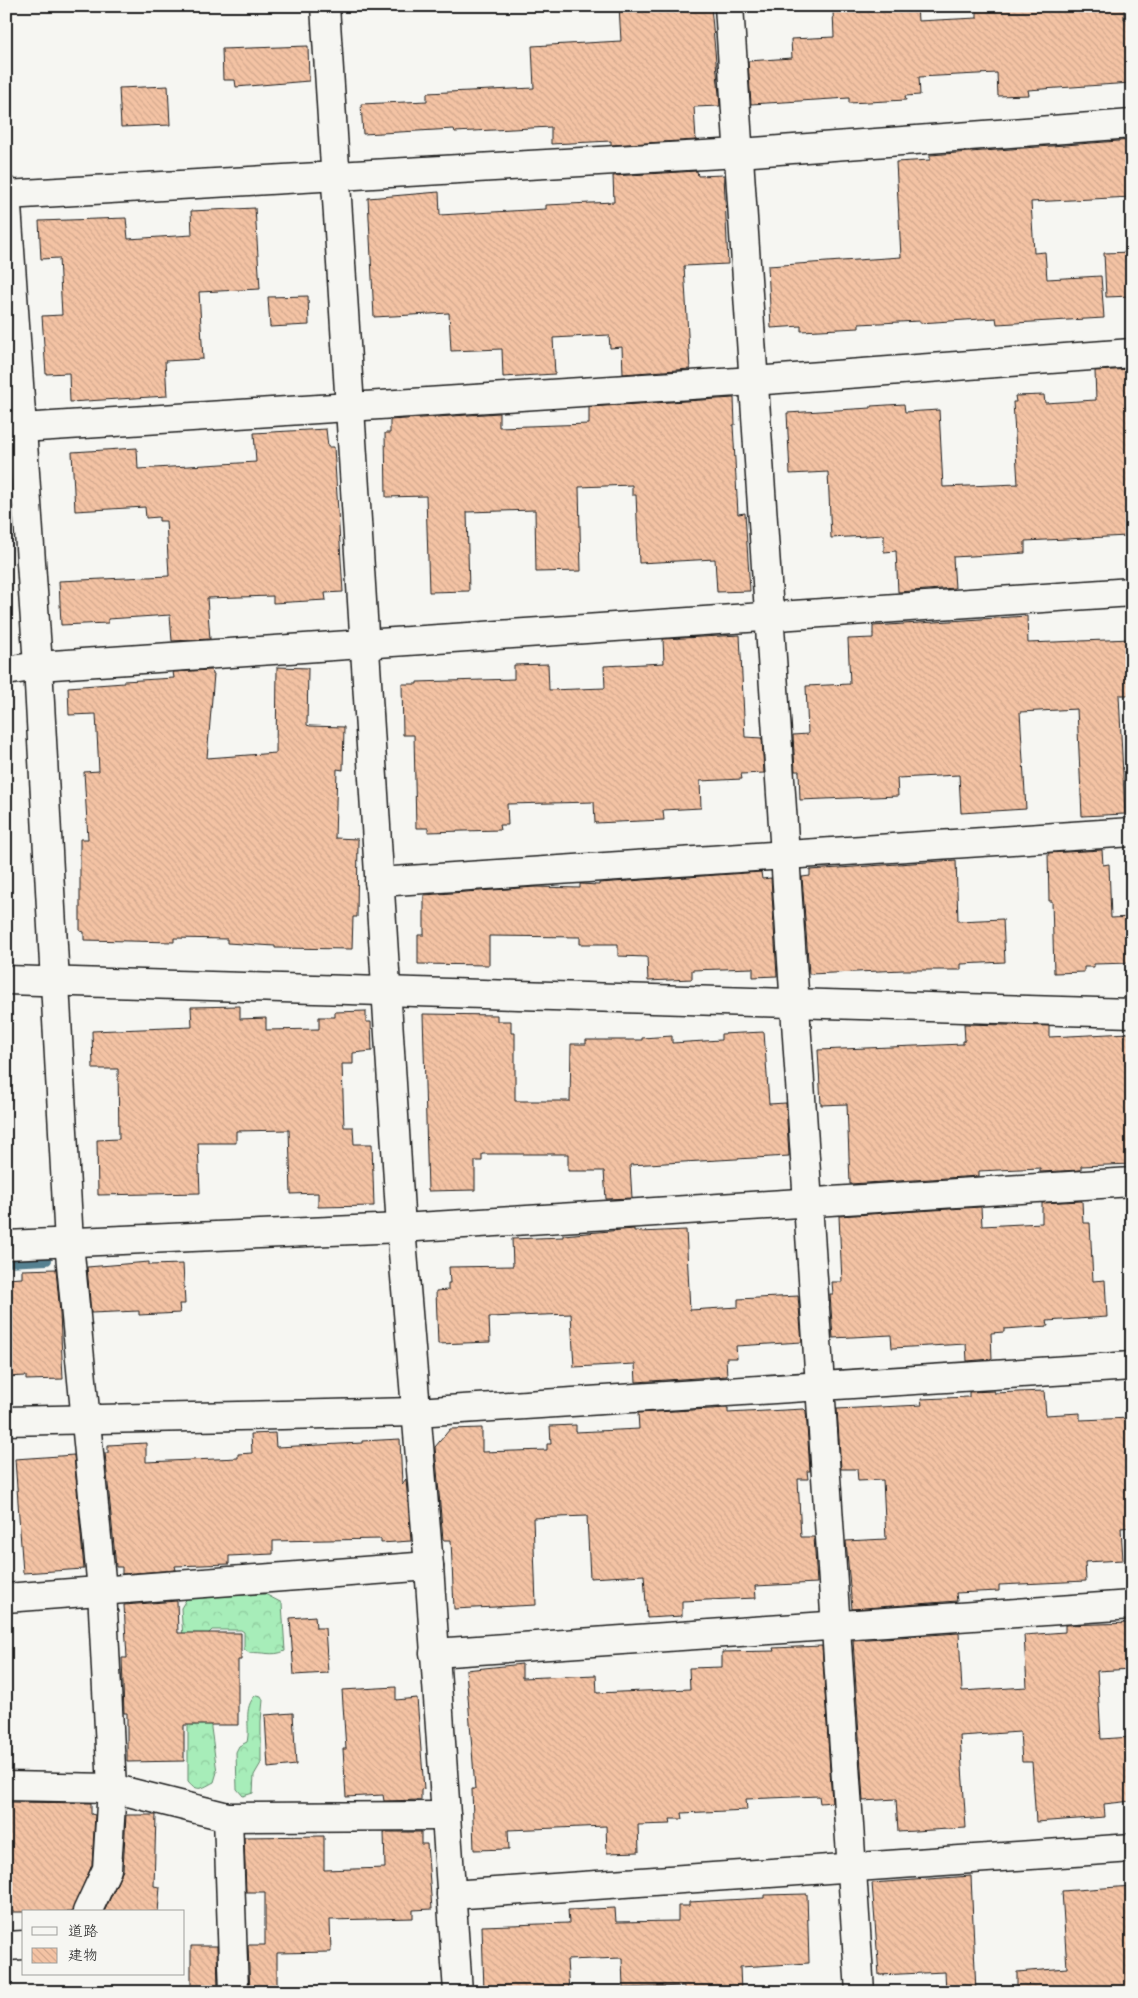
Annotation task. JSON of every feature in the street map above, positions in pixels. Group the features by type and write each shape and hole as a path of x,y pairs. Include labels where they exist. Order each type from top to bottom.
{"street":[{"path":"325,6 401,1228 429,1566 458,1992"},
{"path":"729,6 860,1992"},
{"path":"7,195 738,153 1132,124"},
{"path":"6,191 14,428 38,666 69,1243 102,1590 112,1788 107,1869 88,1910"},
{"path":"14,428 753,381 1132,353"},
{"path":"6,671 38,666 1132,592"},
{"path":"380,882 1132,832"},
{"path":"6,980 1132,1013"},
{"path":"6,1245 401,1228 1132,1182"},
{"path":"6,1421 416,1412 1132,1366"},
{"path":"6,1598 429,1566"},
{"path":"434,1653 1132,1605"},
{"path":"6,1786 112,1788 228,1816 446,1816"},
{"path":"228,1816 234,1992"},
{"path":"452,1895 1132,1848"},
{"path":"6,1946 22,1945"}],"green space":[{"path":"265,1594 282,1603 285,1651 276,1654 249,1653 244,1649 244,1632 241,1630 212,1630 209,1633 211,1728 217,1772 214,1782 197,1788 188,1781 188,1715 181,1608 187,1598"},
{"path":"256,1695 261,1696 263,1700 261,1763 254,1775 253,1793 243,1796 237,1789 236,1752 239,1746 247,1742 248,1711"}],"building":[{"path":"619,6 711,6 720,106 694,107 696,140 611,145 611,141 551,144 551,127 455,132 454,129 363,134 361,104 427,101 427,93 534,88 532,46 621,41"},
{"path":"852,6 917,6 918,21 977,18 977,6 1124,6 1124,19 1128,19 1131,83 1028,90 1029,95 998,96 997,73 919,77 920,95 905,96 906,100 849,103 849,98 751,104 748,61 792,58 791,39 834,37 833,11 852,10"},
{"path":"308,46 309,81 236,87 235,80 223,80 222,49"},
{"path":"168,86 170,125 121,127 119,88"},
{"path":"1132,140 1132,197 1031,202 1034,253 1045,252 1047,279 1101,276 1104,318 997,324 996,318 920,323 920,321 859,324 859,328 801,331 801,326 771,328 768,266 901,257 896,162 930,160 930,155"},
{"path":"697,171 698,176 724,175 728,264 684,266 690,369 623,374 622,347 610,348 609,335 553,338 555,374 503,377 502,349 451,351 449,313 374,317 368,198 439,192 440,215 546,209 546,205 614,202 613,176"},
{"path":"255,208 260,289 199,292 203,359 165,361 167,396 70,402 69,373 46,374 42,316 62,315 59,258 41,259 39,221 126,218 128,239 192,235 191,211"},
{"path":"1132,252 1132,296 1106,297 1104,253"},
{"path":"308,296 309,325 270,327 268,297"},
{"path":"1132,369 1132,525 1128,525 1128,536 1025,541 1025,553 953,557 955,588 898,592 896,551 884,552 884,535 831,538 828,472 790,474 787,413 904,404 905,412 939,410 943,487 1018,484 1013,402 1016,402 1015,396 1044,395 1045,403 1096,400 1095,371"},
{"path":"734,398 735,425 733,425 738,514 745,513 750,591 717,592 715,559 639,563 636,495 632,495 632,485 579,487 581,571 536,572 535,510 467,512 469,591 429,592 426,496 386,497 385,433 390,433 390,420 499,413 499,427 589,424 589,407"},
{"path":"326,429 328,447 334,447 343,592 325,593 326,600 273,603 273,596 207,598 210,639 172,641 170,615 108,619 108,623 61,625 59,581 169,576 166,521 159,521 159,517 146,518 145,507 75,511 72,452 137,448 138,469 256,462 254,433"},
{"path":"1027,616 1028,643 1132,639 1132,695 1119,695 1125,814 1082,816 1077,709 1020,712 1026,809 961,813 959,775 897,778 898,796 800,800 799,771 795,771 793,735 808,734 806,686 850,684 848,639 873,638 873,626"},
{"path":"740,635 745,737 762,738 764,773 741,774 742,779 700,781 701,808 663,810 664,820 595,823 594,802 507,804 508,825 499,825 500,830 428,832 428,828 416,828 414,735 403,735 402,684 514,679 514,665 548,664 549,690 605,688 604,666 664,663 663,639"},
{"path":"277,667 308,668 307,725 344,727 343,770 337,769 335,838 358,839 357,917 353,917 352,949 275,948 275,946 227,943 227,939 174,938 174,942 84,940 84,932 80,931 80,839 88,839 84,772 99,771 96,714 69,715 68,687 174,678 173,672 211,670 212,674 214,674 207,758 276,753"},
{"path":"1102,850 1103,865 1109,864 1111,918 1132,917 1132,963 1094,964 1094,967 1084,967 1084,972 1054,973 1052,901 1049,901 1048,853"},
{"path":"956,860 958,921 1003,919 1005,962 961,964 961,970 809,974 802,877 810,876 810,870"},
{"path":"761,872 762,879 771,878 777,976 753,977 753,968 692,970 692,979 648,981 647,957 618,956 618,944 580,944 580,937 489,936 489,965 418,964 418,935 424,935 424,895 535,887 580,888 580,884 599,885 599,883"},
{"path":"240,1006 240,1019 266,1018 266,1030 319,1029 319,1017 335,1017 335,1012 366,1011 366,1022 371,1022 372,1051 353,1053 353,1064 342,1064 344,1127 353,1127 354,1144 372,1144 374,1206 318,1207 318,1193 291,1194 289,1130 236,1131 236,1143 198,1143 200,1193 98,1195 97,1140 119,1139 118,1069 93,1069 92,1031 192,1027 191,1007"},
{"path":"423,1014 497,1015 497,1021 511,1021 511,1033 515,1033 515,1101 570,1101 571,1044 586,1044 586,1040 642,1040 642,1038 672,1036 672,1043 721,1040 721,1034 764,1032 769,1104 786,1103 789,1156 630,1165 632,1198 606,1199 604,1171 568,1171 568,1154 482,1154 482,1161 475,1161 475,1190 428,1191"},
{"path":"964,1024 1049,1026 1049,1037 1129,1033 1132,1093 1132,1164 1081,1166 1081,1170 1040,1172 1040,1168 979,1171 979,1176 850,1184 847,1104 821,1105 818,1050 963,1044 963,1041 965,1041"},
{"path":"1082,1201 1083,1223 1090,1223 1093,1281 1105,1280 1107,1317 1047,1321 1048,1326 1004,1329 1004,1332 991,1333 992,1359 967,1361 966,1344 892,1348 891,1335 833,1338 830,1294 833,1294 832,1282 842,1282 839,1216 981,1207 982,1226 1042,1223 1042,1203"},
{"path":"634,1229 634,1231 639,1232 686,1230 690,1310 738,1307 738,1299 798,1296 802,1342 736,1346 737,1358 726,1358 727,1376 636,1382 635,1364 574,1367 571,1314 489,1317 490,1342 438,1344 436,1291 448,1290 448,1283 450,1283 449,1267 513,1266 512,1239 563,1237 563,1235"},
{"path":"149,1262 149,1265 183,1264 185,1304 179,1304 180,1313 139,1315 139,1311 91,1313 87,1267"},
{"path":"56,1269 63,1379 26,1380 26,1376 6,1377 6,1279 22,1278 22,1270"},
{"path":"994,1391 994,1393 1044,1391 1046,1415 1080,1413 1080,1420 1132,1418 1132,1527 1121,1528 1123,1560 1085,1562 1086,1581 999,1585 999,1591 956,1593 957,1601 852,1609 846,1541 886,1539 883,1480 858,1481 857,1469 841,1469 837,1409 922,1405 921,1399 969,1397 969,1392"},
{"path":"728,1408 728,1413 804,1409 806,1411 810,1471 807,1471 808,1479 798,1479 801,1537 814,1537 817,1583 755,1586 756,1598 682,1601 682,1616 647,1618 644,1575 590,1578 587,1516 533,1518 536,1605 454,1609 451,1540 443,1540 435,1447 450,1429 482,1428 482,1452 547,1450 547,1444 551,1444 550,1426 576,1425 576,1432 639,1429 638,1413"},
{"path":"275,1433 276,1447 362,1443 362,1441 400,1439 402,1484 406,1479 411,1541 381,1543 381,1539 273,1541 273,1554 229,1556 229,1564 175,1566 176,1570 122,1574 122,1567 116,1567 105,1453 108,1453 108,1445 146,1443 146,1462 238,1458 238,1454 252,1453 251,1434"},
{"path":"74,1455 84,1569 23,1573 15,1459"},
{"path":"177,1601 178,1633 241,1633 241,1660 238,1660 238,1725 184,1725 184,1761 127,1762 127,1713 124,1713 122,1658 127,1658 124,1605"},
{"path":"315,1616 316,1628 325,1628 328,1673 294,1675 290,1618"},
{"path":"1132,1623 1132,1669 1097,1671 1101,1739 1132,1737 1132,1801 1104,1804 1105,1817 1036,1822 1032,1762 1022,1762 1020,1732 960,1736 966,1828 898,1832 896,1799 863,1801 853,1640 959,1633 962,1691 1027,1687 1024,1635 1065,1632 1065,1625"},
{"path":"822,1646 832,1802 820,1803 819,1796 746,1799 747,1810 682,1813 683,1819 670,1819 671,1824 638,1825 639,1852 607,1853 606,1826 508,1830 509,1849 474,1850 472,1789 475,1789 466,1670 522,1664 522,1678 596,1675 597,1693 690,1689 689,1668 722,1667 722,1652 774,1651 773,1648"},
{"path":"396,1687 396,1700 417,1698 424,1789 421,1790 421,1800 384,1801 383,1795 346,1797 343,1749 346,1749 342,1690"},
{"path":"293,1713 296,1765 268,1768 265,1715"},
{"path":"10,1802 91,1803 91,1814 95,1815 92,1865 73,1910 22,1910 22,1912 6,1912 6,1853 9,1853"},
{"path":"126,1815 156,1815 154,1886 160,1887 158,1910 105,1910 123,1870"},
{"path":"384,1832 421,1832 421,1844 427,1844 432,1909 413,1910 413,1918 330,1920 331,1952 277,1953 277,1992 250,1992 248,1945 265,1945 265,1892 246,1892 244,1837 324,1836 324,1870 385,1868"},
{"path":"971,1876 976,1992 946,1992 945,1972 879,1975 872,1883"},
{"path":"1132,1886 1132,1992 1017,1992 1017,1972 1067,1968 1062,1891"},
{"path":"807,1894 809,1963 740,1967 741,1992 684,1992 684,1986 623,1988 622,1958 567,1960 569,1992 484,1992 482,1926 569,1923 568,1910 615,1908 616,1922 678,1921 678,1906 689,1906 689,1902 764,1898 764,1895"},
{"path":"191,1946 217,1946 218,1992 191,1992"}],"waterway":[{"path":"6,1262 47,1260"}]}
